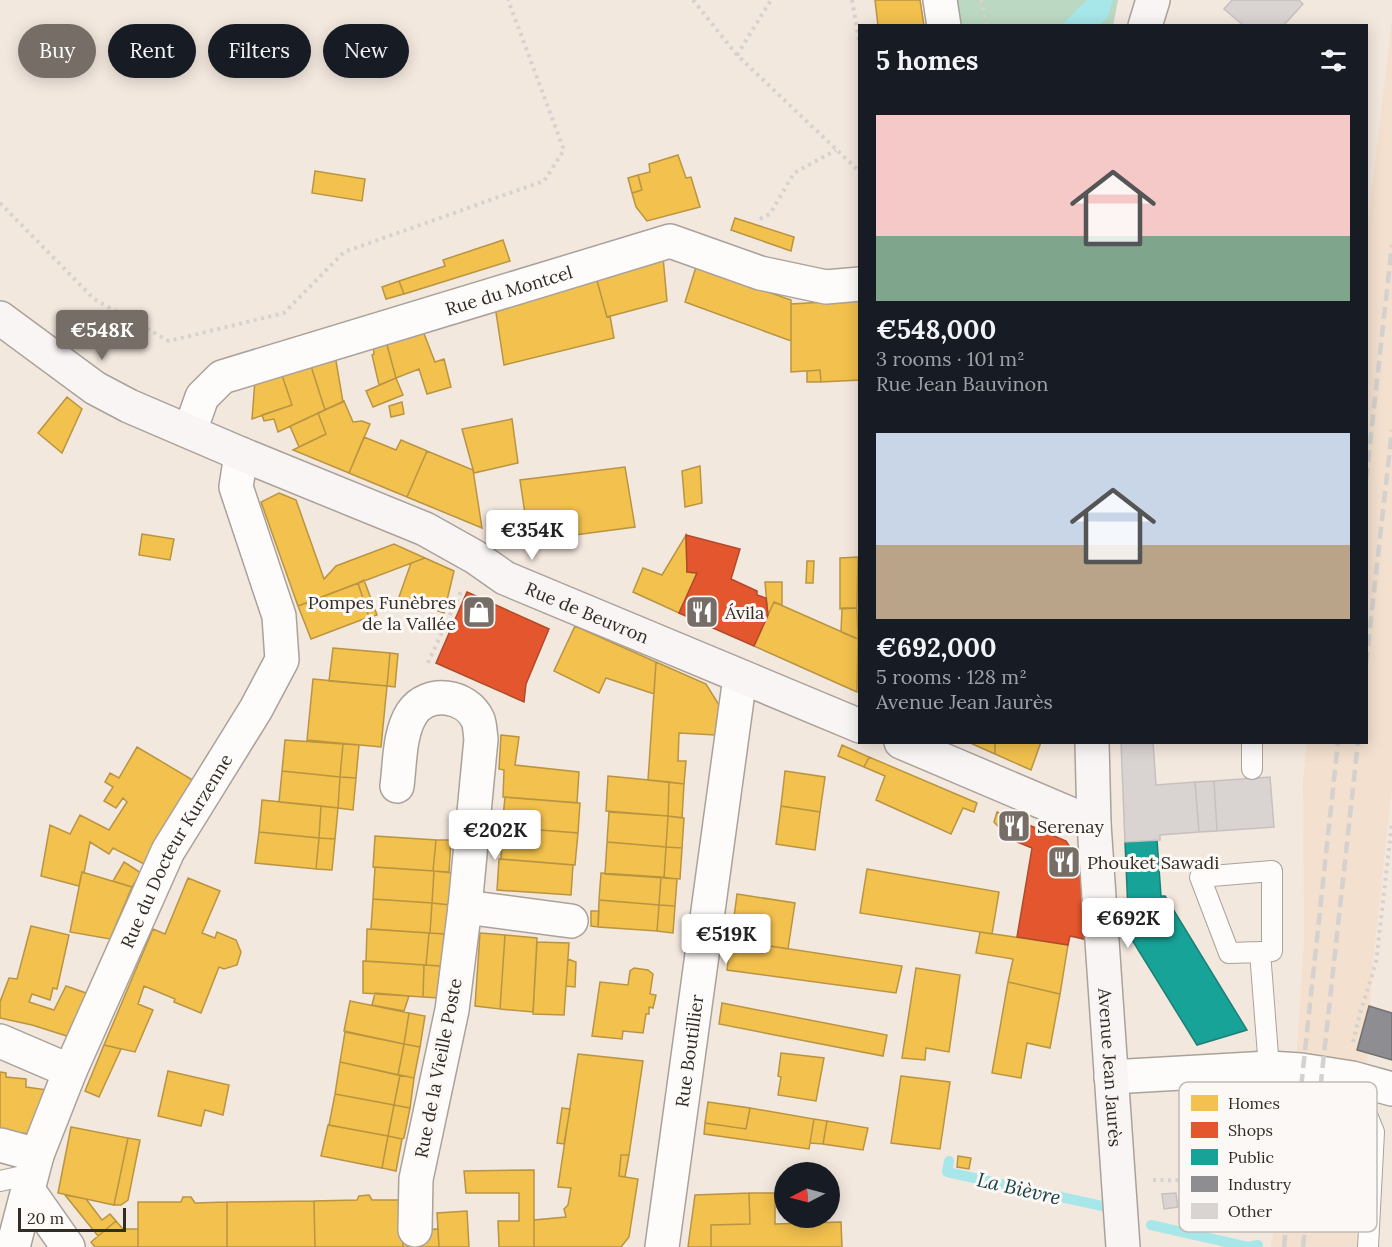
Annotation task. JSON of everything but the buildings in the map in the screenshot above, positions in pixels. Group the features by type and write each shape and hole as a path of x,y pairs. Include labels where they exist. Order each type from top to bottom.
{"main road":[{"path":"1145,24 1153,0"},
{"name":"Rue de Beuvron","path":"0,318 95,388 129,405 241,454 425,529 475,557 505,578 858,725"},
{"path":"906,744 1094,824"},
{"name":"Avenue Jean Jaurès","path":"1092,744 1094,824 1123,1247"}],"street":[{"path":"940,0 944,24"},
{"name":"Rue du Montcel","path":"190,430 202,397 222,377 670,241 760,273 826,287 858,284"},
{"name":"Rue du Docteur Kurzenne","path":"13,1247 24,1175 168,851 256,709 282,660 279,616 236,487 241,454"},
{"name":"Rue Boutillier","path":"662,1247 740,677"},
{"name":"Rue de la Vieille Poste","path":"415,1230 416,1179 452,1010 465,907 480,739 478,721 469,707 452,698 430,699"},
{"path":"397,786 405,727 413,712 430,699"},
{"path":"465,907 571,921"},
{"path":"0,1041 70,1071"},
{"path":"1111,1077 1269,1068 1302,1070 1367,1082"},
{"path":"1377,1085 1392,1089"},
{"path":"0,1145 24,1175 54,1244"}],"lane":[{"path":"1252,744 1252,769"},
{"path":"1272,871 1272,951 1260,952 1229,954 1200,877 1272,871"},
{"path":"1260,952 1269,1068"},
{"path":"1352,1078 1354,1082"},
{"path":"1368,1247 1369,1232"}],"path":[{"path":"0,203 94,299 169,341 284,313 344,252 544,181 564,150 508,0"},
{"path":"693,0 737,55 858,170"},
{"path":"737,55 771,0"},
{"path":"852,0 858,34"},
{"path":"981,0 987,24"},
{"path":"760,219 770,214 794,173 836,150"},
{"path":"430,699 426,668 475,557"},
{"path":"1352,1078 1359,1053 1352,1049 1361,1010 1377,963 1392,822"},
{"path":"1154,1180 1179,1180"}],"shaded area":[{"path":"1392,20 1392,788 1373,963 1366,1082 1294,1082 1304,943 1303,779 1307,744 1368,744 1368,221"},
{"path":"1273,1232 1356,1232 1356,1240 1383,1247 1271,1247"}],"green space":[{"path":"943,0 1118,0 1113,24 947,24"}],"water":[{"path":"1087,0 1113,0 1107,19 1101,24 1062,24"}],"waterway":[{"name":"La Bièvre","path":"949,1161 947,1172 1102,1206"},
{"name":"La Bièvre","path":"1151,1225 1179,1231"},
{"name":"La Bièvre","path":"1182,1232 1248,1247 1258,1245"}],"railway":[{"path":"1368,462 1392,245"},
{"path":"1368,646 1392,430"},
{"path":"1302,1082 1338,744"},
{"path":"1321,1082 1358,744"},
{"path":"1284,1247 1286,1232"},
{"path":"1303,1247 1305,1232"}],"place":[{"name":"Pompes Funèbres de la Vallée","path":"479,612"},
{"name":"Ávila","path":"702,612"},
{"name":"Serenay","path":"1014,826"},
{"name":"Phouket Sawadi","path":"1064,862"}]}
